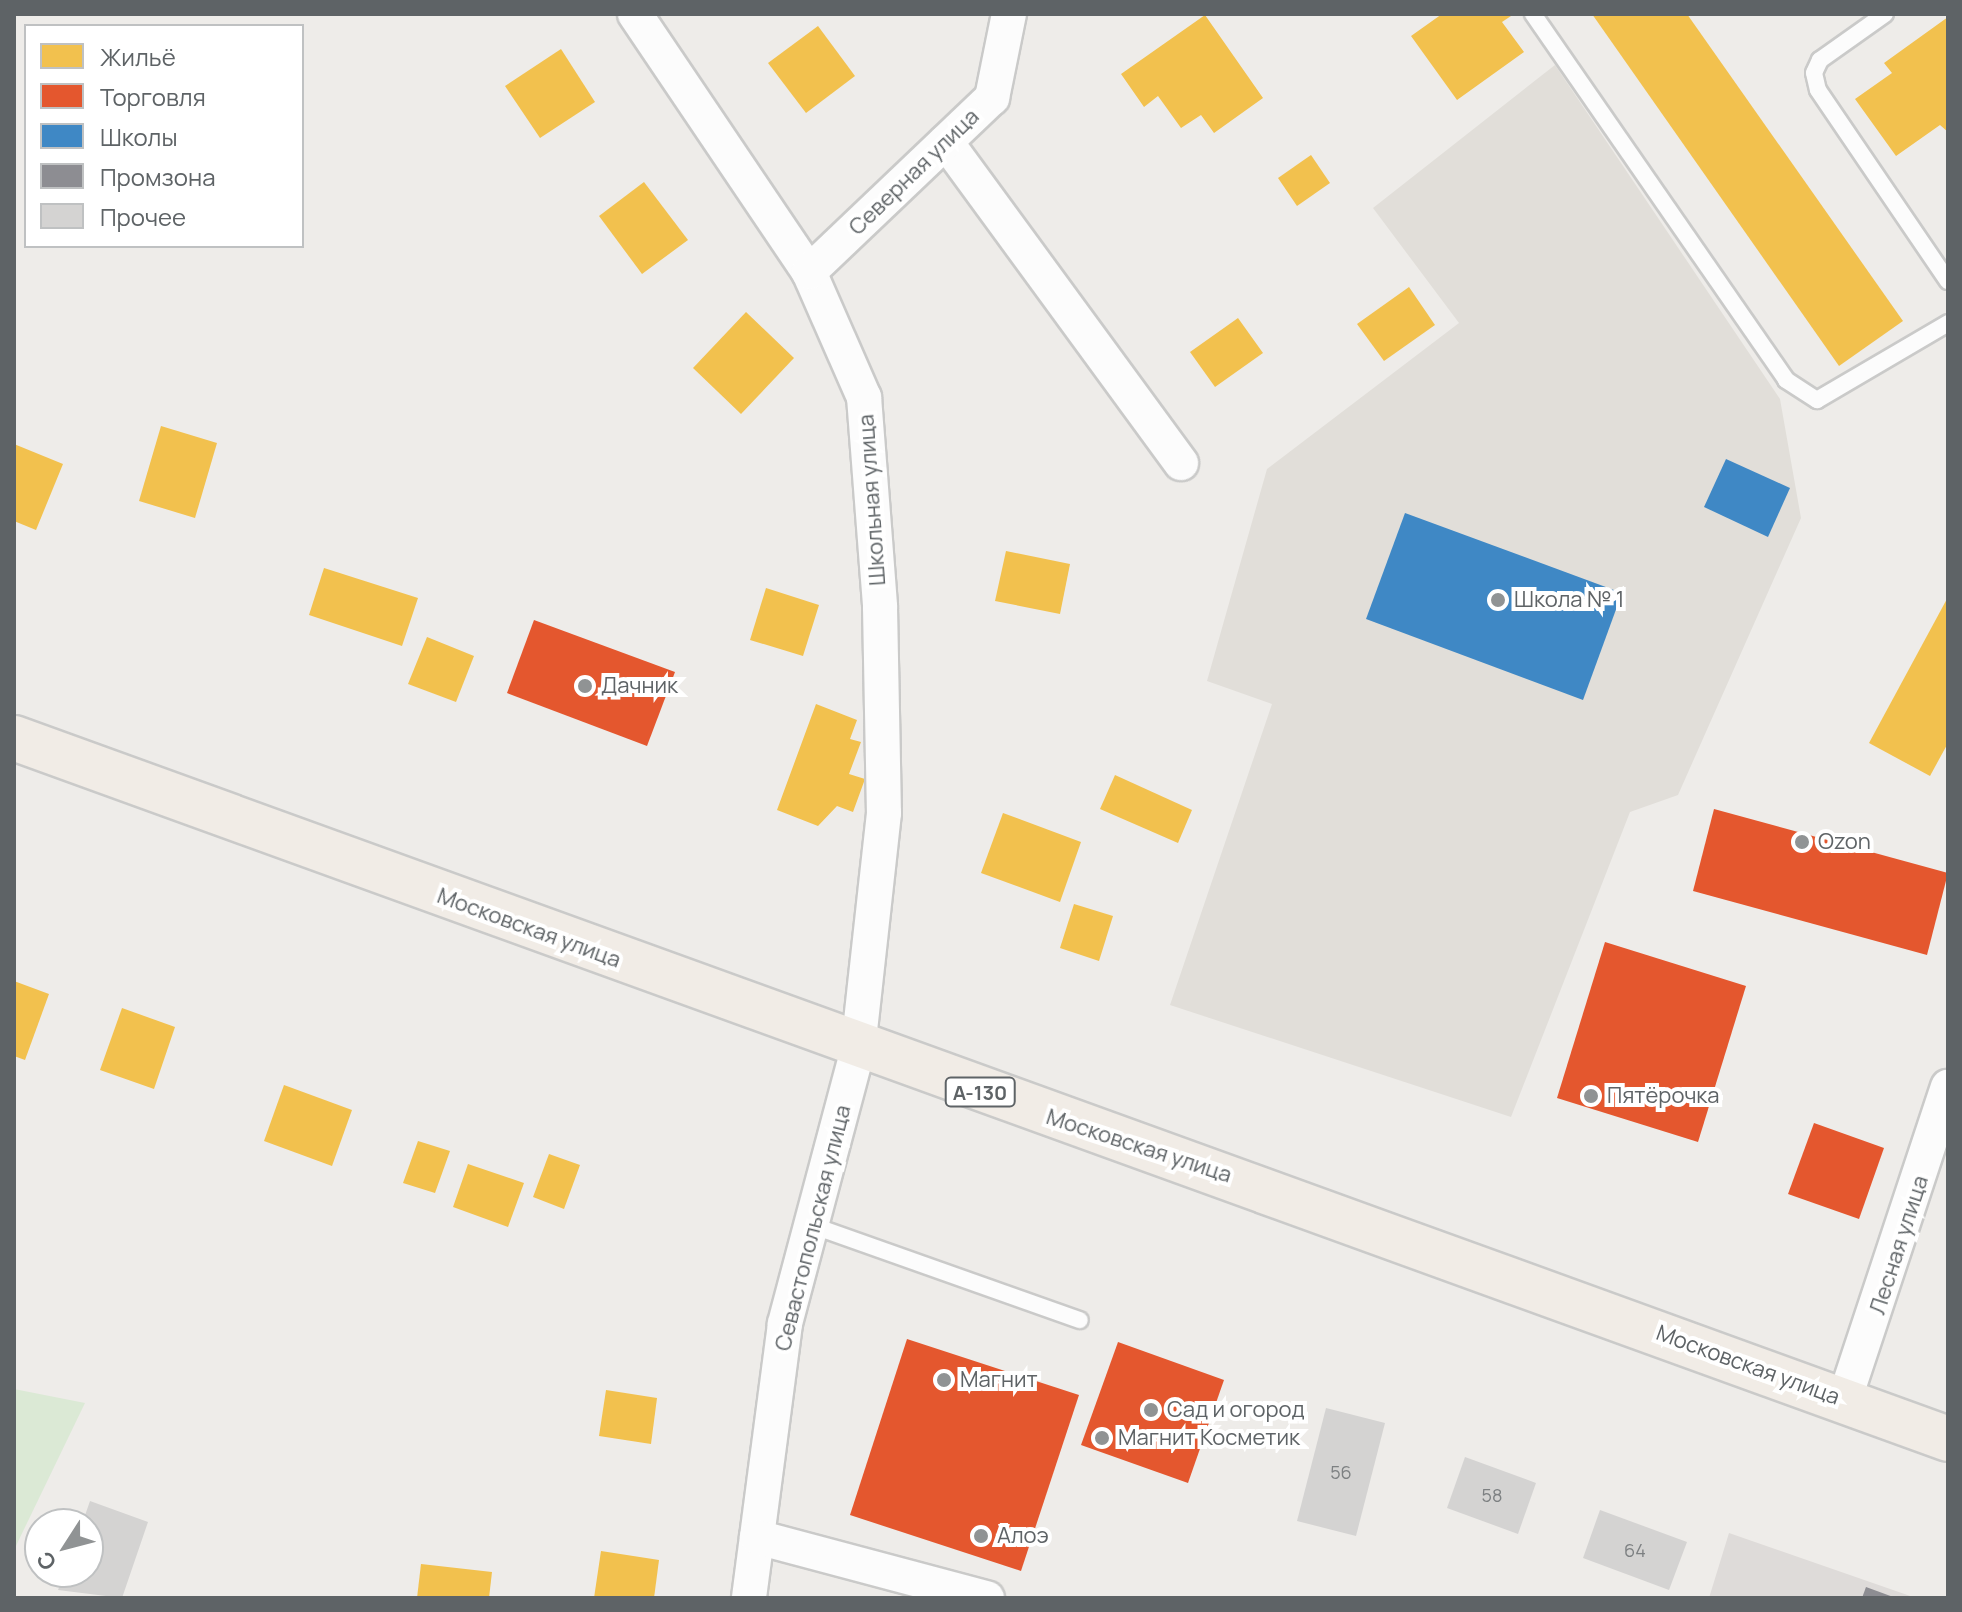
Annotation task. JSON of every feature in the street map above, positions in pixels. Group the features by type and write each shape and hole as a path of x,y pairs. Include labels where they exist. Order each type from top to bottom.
{"highway":[{"name":"Московская улица","path":"14,738 858,1049 1280,1192 1948,1439"}],"street":[{"name":"Школьная улица","path":"635,14 809,272 864,397 880,607 884,813 858,1049"},
{"name":"Северная улица","path":"809,272 992,98 1009,14"},
{"path":"946,142 1181,463"},
{"name":"Севастопольская улица","path":"749,1598 785,1324 858,1049"},
{"name":"Лесная улица","path":"1844,1401 1948,1087"},
{"path":"757,1537 987,1598"}],"lane":[{"path":"1533,14 1786,380 1817,400 1948,323"},
{"path":"1885,14 1820,60 1814,73 1818,90 1948,281"},
{"path":"811,1225 1080,1320"}],"shaded area":[{"name":"Школа № 1","path":"1555,65 1780,399 1801,518 1678,795 1630,812 1511,1117 1170,1005 1272,704 1207,681 1267,469 1459,323 1373,208"},
{"path":"1729,1533 1916,1598 1709,1598"}],"green space":[{"path":"14,1389 85,1403 34,1508 24,1508 24,1529 14,1550"}],"building: Жильё":[{"path":"1442,14 1514,14 1502,22 1524,52 1457,100 1411,36"},
{"path":"1592,14 1687,14 1903,321 1839,366"},
{"path":"1205,15 1263,98 1214,133 1201,115 1181,128 1158,96 1144,107 1121,74"},
{"path":"1948,17 1948,132 1940,125 1896,156 1855,99 1892,73 1884,63"},
{"path":"818,26 855,76 806,113 768,63"},
{"path":"561,49 595,102 540,138 505,86"},
{"path":"1311,155 1330,183 1297,206 1278,178"},
{"path":"644,182 688,240 642,274 599,216"},
{"path":"1409,287 1435,325 1384,361 1357,324"},
{"path":"746,312 794,358 741,414 693,368"},
{"path":"1238,318 1263,353 1215,387 1190,352"},
{"path":"161,426 217,443 195,518 139,501"},
{"path":"14,444 63,464 36,530 14,521"},
{"path":"1006,551 1070,564 1060,614 995,601"},
{"path":"324,568 418,598 402,646 309,615"},
{"path":"766,588 819,605 803,656 750,640"},
{"path":"1948,597 1948,743 1930,776 1869,743"},
{"path":"427,637 474,656 456,702 408,684"},
{"path":"816,704 857,720 850,739 861,742 849,774 865,779 853,812 837,806 818,826 777,810"},
{"path":"1115,775 1192,810 1178,843 1100,809"},
{"path":"1003,813 1081,842 1060,902 981,873"},
{"path":"1074,904 1113,916 1099,961 1060,948"},
{"path":"14,981 49,994 25,1060 14,1056"},
{"path":"122,1008 175,1027 154,1089 100,1070"},
{"path":"284,1085 352,1110 332,1166 264,1141"},
{"path":"418,1141 450,1151 435,1193 403,1183"},
{"path":"549,1154 580,1165 564,1209 533,1197"},
{"path":"468,1164 524,1183 508,1227 453,1207"},
{"path":"606,1390 657,1398 651,1444 599,1436"},
{"path":"601,1551 659,1560 654,1598 594,1598"},
{"path":"421,1564 492,1572 489,1598 417,1598"}],"building: Торговля":[{"path":"534,620 675,672 647,746 507,693"},
{"path":"1714,809 1948,873 1927,955 1693,891"},
{"path":"1605,942 1746,986 1698,1142 1557,1098"},
{"path":"1814,1123 1884,1148 1859,1219 1788,1194"},
{"path":"907,1339 1079,1395 1021,1571 850,1515"},
{"path":"1118,1342 1224,1380 1188,1483 1081,1445"}],"building: Школы":[{"path":"1726,459 1790,488 1768,537 1704,507"},
{"path":"1405,513 1622,593 1583,700 1366,619"}],"building: Промзона":[{"path":"1866,1587 1896,1598 1862,1598"}],"building: Прочее":[{"path":"1326,1408 1385,1423 1356,1536 1297,1521"},
{"path":"1465,1457 1536,1483 1518,1534 1447,1508"},
{"path":"90,1501 148,1522 122,1598 58,1590 104,1588 104,1508 88,1508"},
{"path":"1600,1510 1687,1542 1669,1590 1583,1558"}],"place":[{"name":"Школа № 1","path":"1498,600"},
{"name":"Дачник","path":"585,686"},
{"name":"Ozon","path":"1802,842"},
{"name":"Пятёрочка","path":"1591,1096"},
{"name":"Магнит","path":"944,1380"},
{"name":"Сад и огород","path":"1151,1410"},
{"name":"Магнит Косметик","path":"1102,1438"},
{"name":"Алоэ","path":"981,1536"}]}
